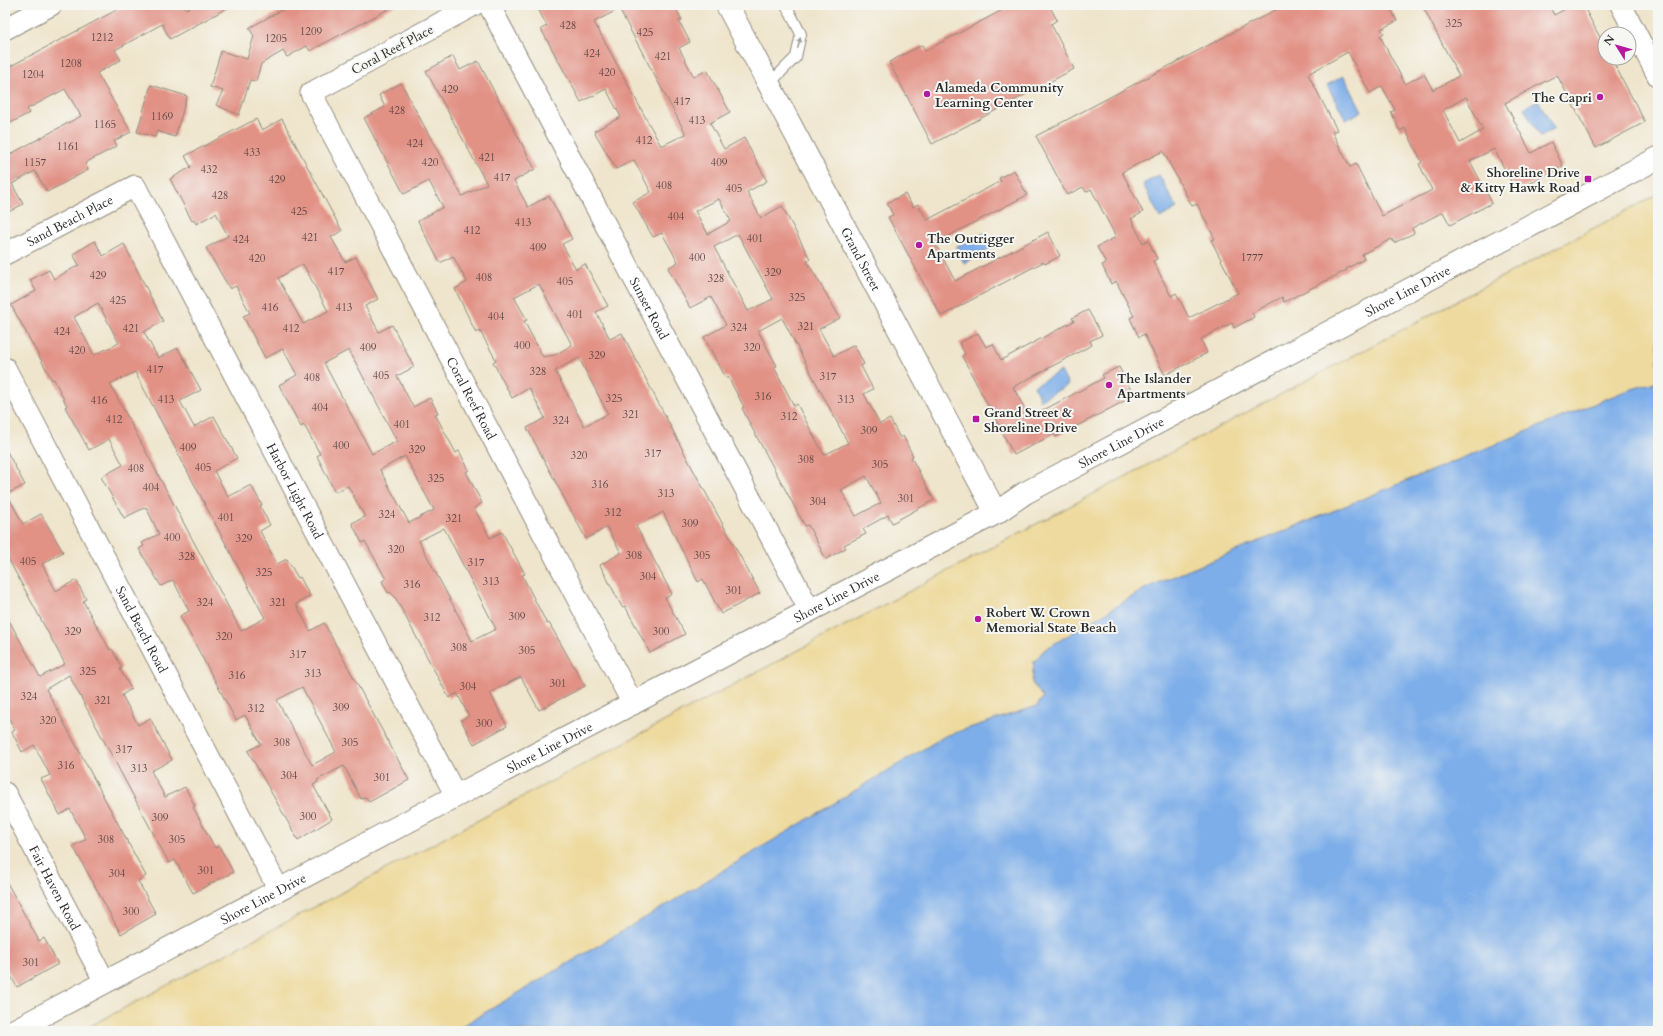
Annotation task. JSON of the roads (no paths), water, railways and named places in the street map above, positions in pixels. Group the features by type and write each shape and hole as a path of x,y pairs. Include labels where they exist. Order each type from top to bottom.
{"street":[{"path":"5,30 51,5"},
{"name":"Coral Reef Place","path":"311,93 474,5"},
{"name":"Sunset Road","path":"489,5 810,611"},
{"name":"Grand Street","path":"727,5 996,513"},
{"path":"1621,5 1658,76"},
{"name":"Coral Reef Road","path":"311,93 633,704"},
{"name":"Shore Line Drive","path":"13,1031 456,796 996,513 1032,490 1658,158"},
{"name":"Sand Beach Place","path":"5,254 135,186"},
{"name":"Harbor Light Road","path":"135,186 456,796"},
{"name":"Sand Beach Road","path":"5,368 279,890"},
{"name":"Fair Haven Road","path":"5,793 105,982"}],"lane":[{"path":"769,84 796,57 801,34 786,5"}],"water":[{"path":"1344,76 1362,111 1346,120 1327,85"},
{"path":"1538,100 1554,129 1540,137 1524,108"},
{"path":"1159,175 1177,208 1160,218 1143,184"},
{"path":"984,233 992,248 964,263 956,247"},
{"path":"1061,371 1068,385 1040,400 1034,386"},
{"path":"1658,381 1658,1031 454,1031 665,906 945,736 1037,706 1043,697 1032,683 1034,662 1044,650 1148,587 1623,392"}],"place":[{"name":"Alameda Community Learning Center","path":"927,94"},
{"name":"The Capri","path":"1600,97"},
{"name":"Shoreline Drive & Kitty Hawk Road","path":"1588,179"},
{"name":"The Outrigger Apartments","path":"919,245"},
{"name":"The Islander Apartments","path":"1109,385"},
{"name":"Grand Street & Shoreline Drive","path":"976,419"},
{"name":"Robert W. Crown Memorial State Beach","path":"978,619"}]}
